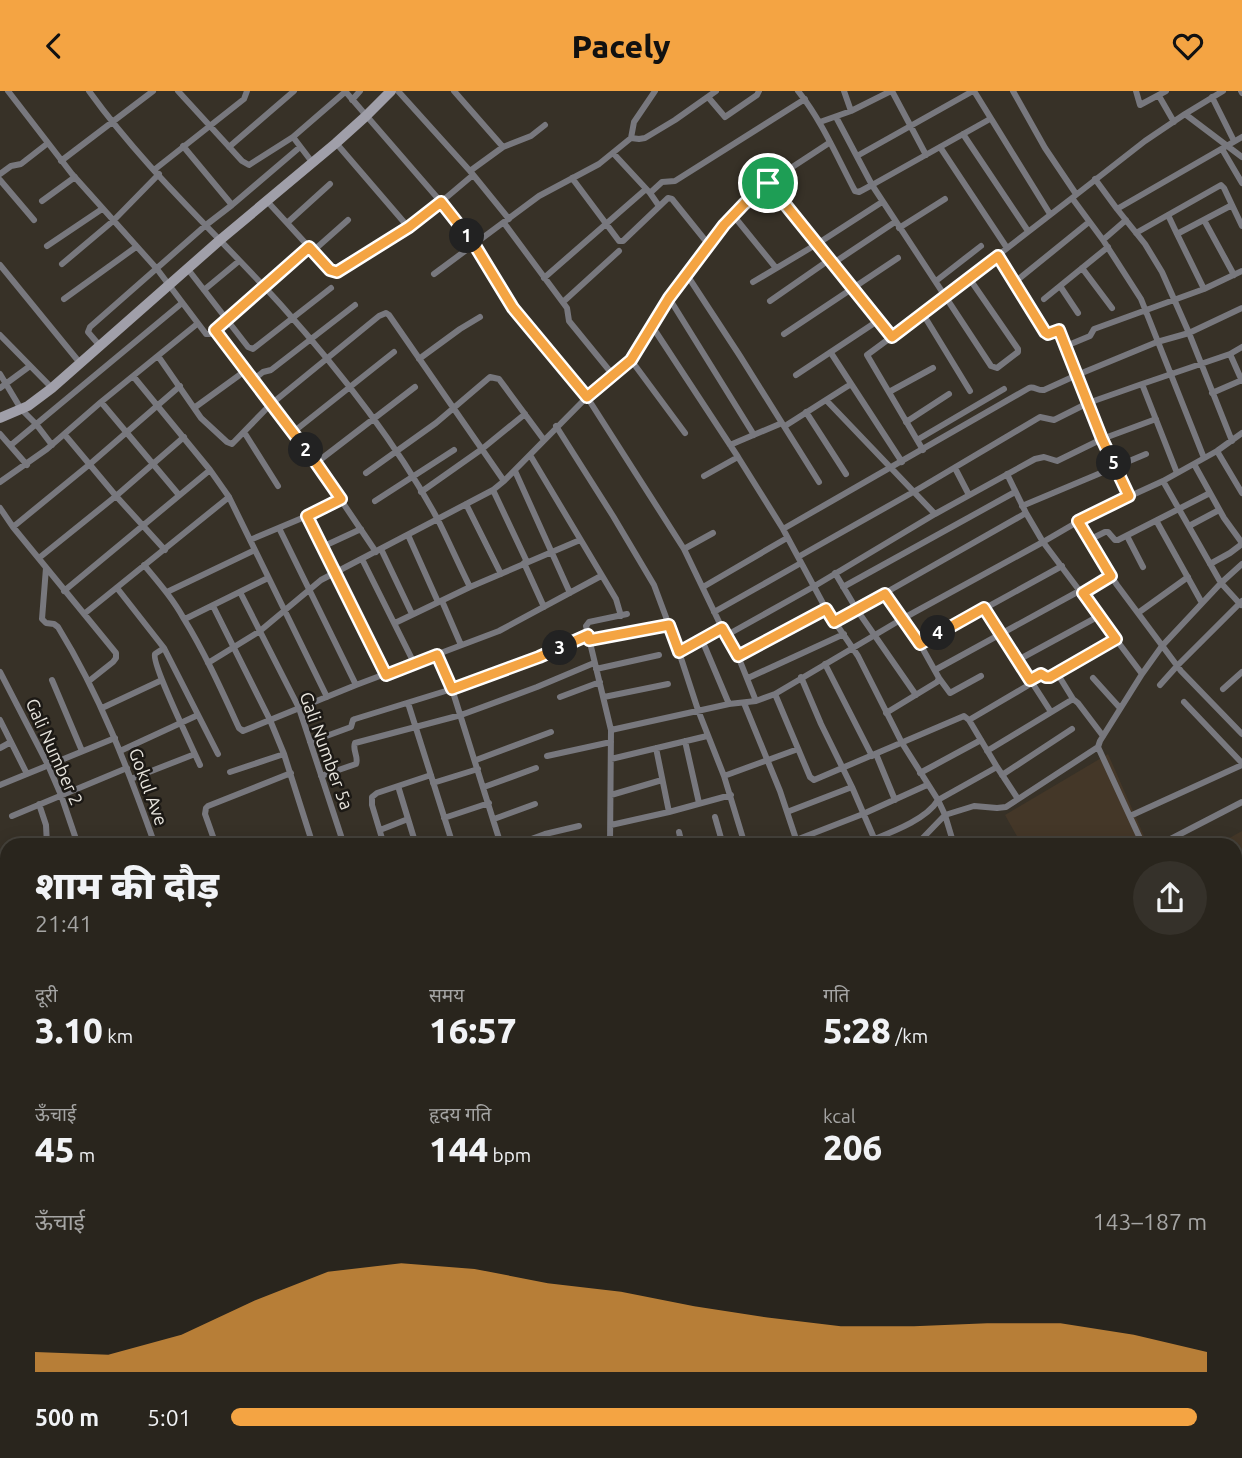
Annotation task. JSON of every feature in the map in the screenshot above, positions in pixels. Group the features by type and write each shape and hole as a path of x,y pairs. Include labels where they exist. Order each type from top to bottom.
{"street":[{"path":"8,91 61,161 157,269 208,335 348,220"},
{"path":"89,91 157,172 327,359 373,419 412,477 437,519 470,587"},
{"path":"61,161 153,91"},
{"path":"178,91 242,161 249,165 292,137 345,91 441,202 474,244 513,308 587,397 684,549 738,656 756,701"},
{"path":"62,264 113,222 183,146 244,99 247,91"},
{"path":"229,147 294,91"},
{"path":"352,100 360,91"},
{"path":"0,418 21,409 52,388 187,268 336,143 391,91"},
{"path":"398,91 471,173 568,309 569,321 613,376"},
{"path":"454,91 503,147"},
{"path":"434,274 547,190 599,164 613,153 631,138 634,122 655,91"},
{"path":"631,138 645,138 716,91"},
{"path":"708,97 725,117 759,91"},
{"path":"798,91 820,122 855,191 859,192 990,118"},
{"path":"844,91 851,111"},
{"path":"820,122 851,111 891,91 926,155"},
{"path":"857,156 974,91 1050,214"},
{"path":"1013,91 1090,222 1136,289 1204,458"},
{"path":"1136,91 1140,105 1166,91"},
{"path":"923,450 867,357 869,353 947,296 1145,141 1223,91"},
{"path":"1159,96 1174,122"},
{"path":"1212,97 1234,141"},
{"path":"544,278 605,224 648,191 662,182 675,181 804,99"},
{"path":"1185,114 1224,147 1242,157"},
{"path":"836,117 882,202 993,367 997,368 1018,352 1017,346 970,278"},
{"path":"266,200 330,270 335,272 409,227 503,147 530,136 545,125"},
{"path":"963,134 1028,231"},
{"path":"292,137 312,162"},
{"path":"1117,209 1242,137"},
{"path":"0,174 11,166 22,164 48,143"},
{"path":"336,143 409,227"},
{"path":"208,663 260,631 308,590 334,572 493,490 504,481 556,426 631,360 669,298 733,215 768,183 829,143"},
{"path":"183,146 232,205"},
{"path":"100,346 88,329 300,147"},
{"path":"940,147 1007,248"},
{"path":"1224,147 1242,183"},
{"path":"613,153 659,206"},
{"path":"42,201 75,177"},
{"path":"572,178 617,240 623,241 670,198 709,245"},
{"path":"1095,179 1158,264 1189,333 1232,442"},
{"path":"768,183 892,337"},
{"path":"287,223 330,184"},
{"path":"2,185 34,220"},
{"path":"1136,233 1221,185 1242,226"},
{"path":"770,300 831,262 945,199"},
{"path":"753,282 882,202"},
{"path":"1177,234 1232,205"},
{"path":"47,246 102,209"},
{"path":"733,215 776,268"},
{"path":"1168,215 1204,289"},
{"path":"1204,220 1234,275"},
{"path":"1103,240 1126,221"},
{"path":"1015,282 1090,222"},
{"path":"936,281 981,246"},
{"path":"64,299 136,247"},
{"path":"1044,299 1108,247"},
{"path":"563,302 619,251"},
{"path":"998,256 1045,332 1048,334 1059,330 1102,439 1129,496"},
{"path":"784,334 898,258"},
{"path":"204,290 239,261"},
{"path":"0,265 80,363"},
{"path":"187,268 248,348 253,349 331,288"},
{"path":"1082,268 1112,308"},
{"path":"1066,346 1090,336 1094,329 1175,301 1242,271"},
{"path":"687,275 819,482"},
{"path":"1060,286 1078,313"},
{"path":"669,298 754,435"},
{"path":"11,445 182,303"},
{"path":"253,380 263,372 271,370 355,305"},
{"path":"783,529 1028,388 1044,390 1157,342 1189,333 1242,308"},
{"path":"158,355 206,424 230,444 270,405 386,313 504,481"},
{"path":"923,314 970,391"},
{"path":"419,359 480,317"},
{"path":"796,375 878,320"},
{"path":"0,482 65,435 197,324"},
{"path":"652,326 783,529 813,587 853,648 902,743 938,800 952,838"},
{"path":"215,330 379,550 412,614"},
{"path":"0,335 52,388"},
{"path":"715,612 1040,417 1054,420 1088,403 1242,348"},
{"path":"292,433 394,352"},
{"path":"831,353 902,461"},
{"path":"1212,393 1242,380 1230,354"},
{"path":"631,360 685,433"},
{"path":"3,386 30,366"},
{"path":"889,392 933,368"},
{"path":"194,408 245,371"},
{"path":"0,374 3,386 52,445"},
{"path":"133,376 229,496 327,697"},
{"path":"366,473 425,432 488,378 493,377 499,379 544,440"},
{"path":"730,445 783,425 851,384"},
{"path":"1142,384 1177,473"},
{"path":"13,527 180,386"},
{"path":"316,463 415,387"},
{"path":"917,440 1004,389"},
{"path":"906,422 949,394"},
{"path":"826,400 935,514"},
{"path":"102,402 179,495"},
{"path":"806,412 846,474"},
{"path":"421,492 482,449 525,414"},
{"path":"727,635 1007,474 1039,458 1061,460 1102,439 1156,419"},
{"path":"556,426 648,573 731,795 743,838"},
{"path":"244,432 278,486"},
{"path":"611,730 729,704 756,701 775,694 902,619 1078,521 1194,464 1232,442 1242,433"},
{"path":"0,434 27,465"},
{"path":"65,435 165,549"},
{"path":"38,558 184,437"},
{"path":"375,501 454,450"},
{"path":"1217,451 1241,488"},
{"path":"1022,506 1146,454"},
{"path":"530,455 624,615 589,622 586,626 611,730 610,838"},
{"path":"704,476 738,457"},
{"path":"1194,464 1219,510 1242,543 1230,553 1210,563"},
{"path":"954,468 969,495"},
{"path":"64,590 210,470"},
{"path":"515,471 570,593"},
{"path":"1007,474 1043,542 1142,674"},
{"path":"1160,685 1241,603 1221,583 1163,481"},
{"path":"493,490 544,607"},
{"path":"843,587 1015,492"},
{"path":"1089,540 1108,532 1115,540 1157,522 1210,493"},
{"path":"84,614 229,496"},
{"path":"250,540 341,499"},
{"path":"466,504 501,574"},
{"path":"0,508 114,650 116,655 113,662 89,681"},
{"path":"1189,526 1219,510"},
{"path":"834,622 1026,513"},
{"path":"307,516 386,675"},
{"path":"1078,521 1111,576 1177,666 1242,734"},
{"path":"1157,522 1202,603"},
{"path":"279,529 356,685"},
{"path":"322,547 361,529"},
{"path":"684,549 713,533"},
{"path":"408,535 461,645"},
{"path":"1127,535 1143,568"},
{"path":"703,587 786,538"},
{"path":"395,623 470,587 580,540"},
{"path":"167,592 255,550"},
{"path":"362,559 414,663"},
{"path":"923,838 945,815 974,806 1002,808 1098,747 1120,708 1162,646 1242,564"},
{"path":"145,565 185,619 241,730 247,730 499,631 601,576"},
{"path":"920,644 1062,566"},
{"name":"Gokul Ave","path":"46,568 43,619 46,623 58,627 89,681 115,738 152,838"},
{"path":"835,573 874,636 916,695"},
{"path":"935,670 1111,576"},
{"path":"1138,613 1188,577"},
{"path":"185,619 268,578"},
{"path":"117,588 164,648 218,754"},
{"name":"Gali Number 5a","path":"240,592 299,708 342,838"},
{"path":"885,594 950,693 981,676"},
{"path":"213,606 285,754 311,838"},
{"path":"984,608 1051,712"},
{"path":"738,656 826,609"},
{"path":"1018,660 1099,616"},
{"path":"310,742 351,727 355,719 452,689 588,638 669,625"},
{"path":"679,652 722,628"},
{"path":"748,678 844,634"},
{"path":"969,720 1041,674 1048,678 1116,639"},
{"path":"702,640 729,704"},
{"path":"164,648 155,656 162,680 200,765"},
{"path":"437,655 461,715 499,838"},
{"path":"321,776 356,764 355,743 461,715 595,666 659,655"},
{"path":"825,664 895,800"},
{"name":"Gali Number 2","path":"0,672 48,765 76,838"},
{"path":"1223,689 1242,672"},
{"path":"1058,673 1073,699 1103,736"},
{"path":"801,677 874,838"},
{"path":"886,713 937,682 939,678"},
{"path":"1093,678 1120,708"},
{"path":"52,680 82,751"},
{"path":"102,708 162,680"},
{"path":"560,697 600,682"},
{"path":"604,697 668,684"},
{"path":"775,694 810,777 814,780 967,717 1018,799"},
{"path":"987,751 1073,699"},
{"path":"1184,702 1241,765 1242,774"},
{"path":"408,703 451,838"},
{"path":"744,703 788,812 796,838"},
{"path":"120,751 198,715"},
{"path":"0,720 27,775"},
{"path":"1002,775 1072,729"},
{"path":"476,760 551,732"},
{"path":"611,759 707,736"},
{"path":"0,785 115,738"},
{"path":"920,773 981,740"},
{"path":"685,741 699,803"},
{"path":"0,748 11,742"},
{"path":"547,755 611,742"},
{"path":"1098,747 1140,838"},
{"path":"656,748 669,812"},
{"path":"724,776 798,749"},
{"path":"131,779 195,754"},
{"path":"230,772 285,754"},
{"path":"1130,816 1241,765"},
{"path":"883,838 922,817 933,809 938,800 997,767"},
{"path":"12,816 127,768"},
{"path":"484,787 536,768"},
{"path":"433,783 478,769"},
{"path":"214,838 205,814 208,806 291,773"},
{"path":"382,838 372,797 430,775"},
{"path":"611,795 662,780"},
{"path":"808,838 928,785"},
{"path":"398,786 414,838"},
{"path":"788,812 852,787"},
{"path":"611,825 731,795"},
{"path":"1173,838 1242,802"},
{"path":"444,818 489,803"},
{"path":"39,804 46,825 47,838"},
{"path":"494,819 535,804"},
{"path":"715,817 721,838"},
{"path":"380,830 408,819"},
{"path":"534,838 579,827"},
{"path":"679,832 680,838"}],"shaded area":[{"path":"1108,754 1145,838 1018,838 1005,815"},
{"path":"1242,831 1242,838 1230,838"}],"route":[{"path":"768,183 892,337 998,256 1045,332 1048,334 1059,330 1102,439 1129,496 1078,521 1111,576 1083,593 1116,639 1048,678 1041,674 1030,680 984,608 920,644 885,594 834,622 826,609 738,656 722,628 679,652 669,625 589,640 588,635 539,657 452,689 437,655 386,675 307,516 341,499 215,330 309,247 330,270 337,272 409,227 441,202 474,244 513,308 587,397 631,360 669,298 724,225 768,183"}]}
